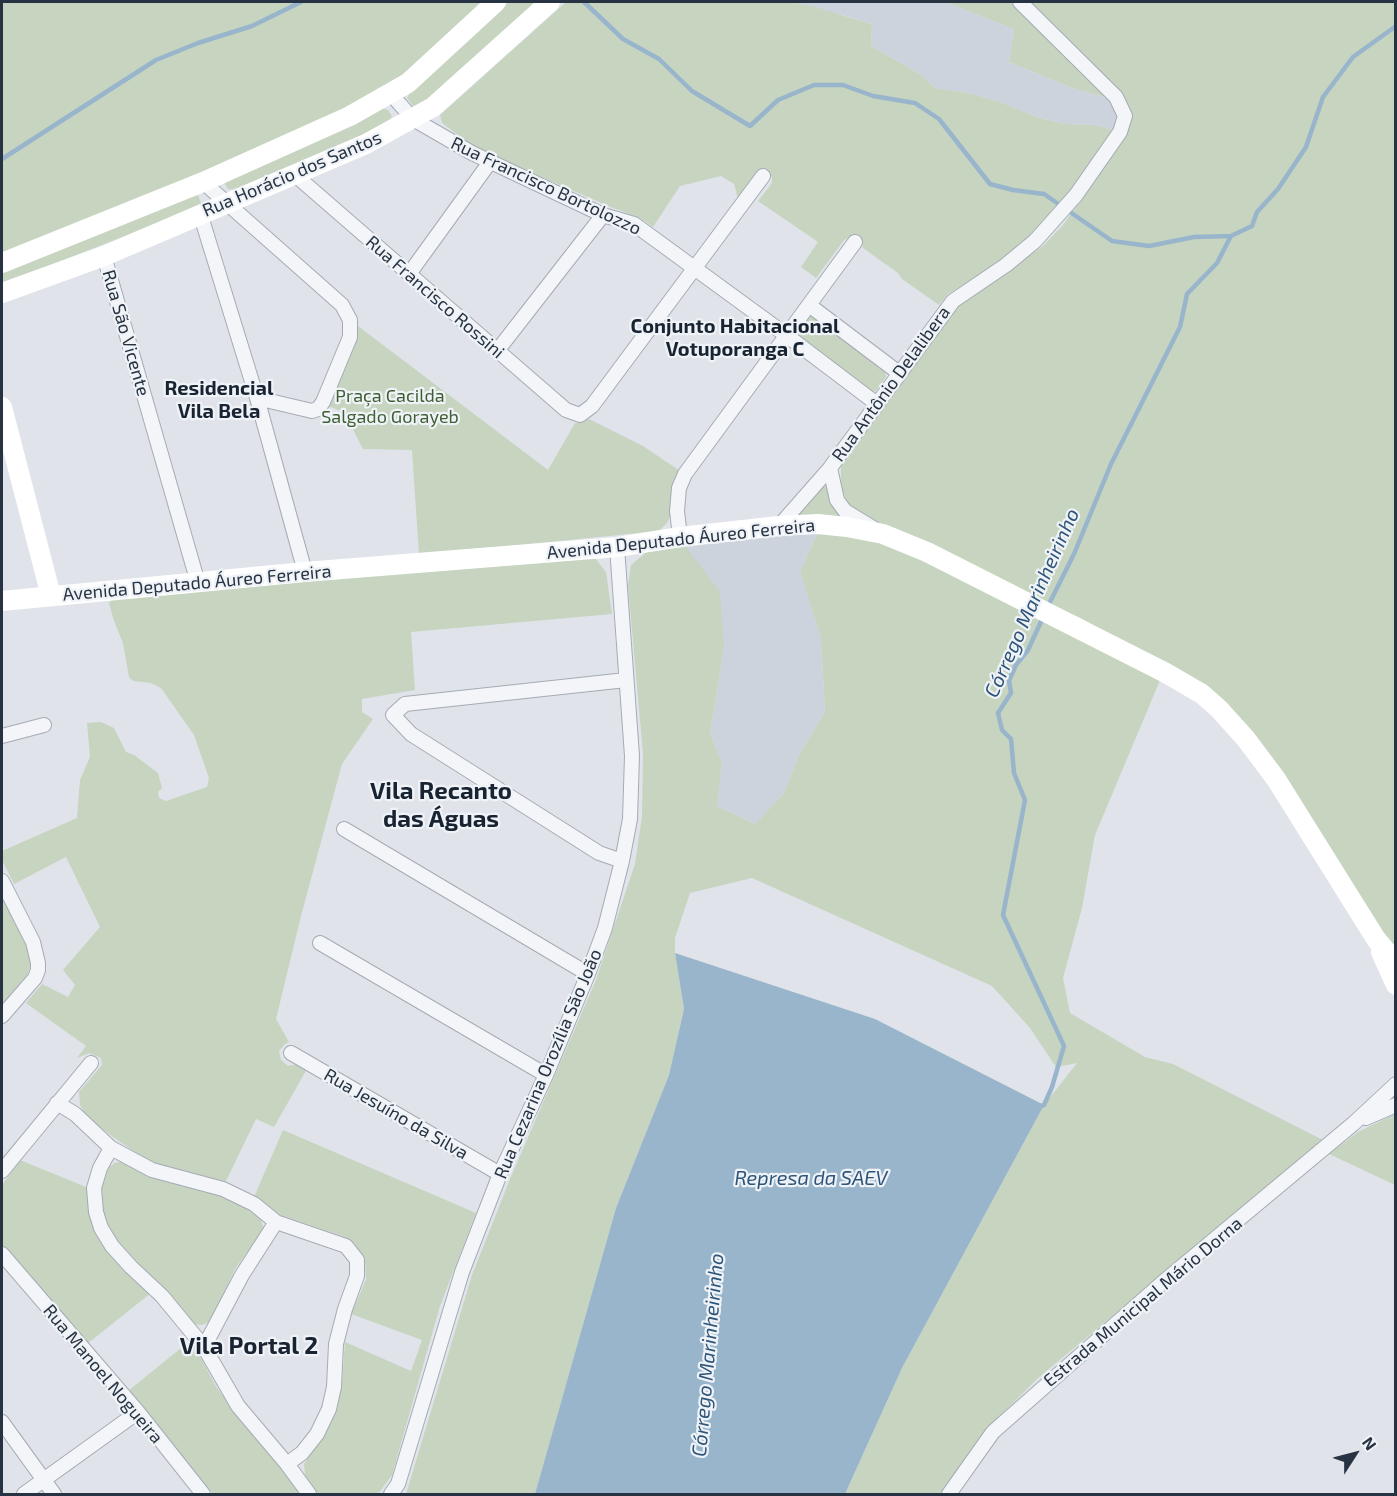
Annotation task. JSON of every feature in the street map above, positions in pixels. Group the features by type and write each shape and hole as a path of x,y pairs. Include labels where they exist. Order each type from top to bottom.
{"main road":[{"name":"Rua Horácio dos Santos","path":"2,263 203,182 301,139 391,94 416,75 496,2"},
{"name":"Rua Horácio dos Santos","path":"2,293 104,255 366,144 433,107 550,2"},
{"path":"2,407 51,596"},
{"name":"Avenida Deputado Áureo Ferreira","path":"2,601 305,572 617,547 680,537 779,526 818,524 883,534 927,552 1187,684 1219,709 1246,739 1276,779 1376,939 1395,963"},
{"name":"Avenida Deputado Áureo Ferreira","path":"1376,939 1395,985"}],"street":[{"name":"Rua Antônio Delalibera","path":"779,526 830,468 953,301 1006,265 1035,241 1076,195 1120,132 1125,116 1116,97 1020,2"},
{"name":"Rua Francisco Bortolozzo","path":"391,94 413,119 490,162 603,215 634,224 877,404"},
{"path":"409,274 490,162"},
{"name":"Rua Francisco Rossini","path":"294,174 566,410 580,415 592,406 696,268"},
{"path":"696,268 763,176"},
{"path":"203,182 342,305 350,320 350,337 318,409 312,411 257,398"},
{"path":"200,213 257,398 305,572"},
{"path":"497,351 603,215"},
{"path":"680,537 677,512 679,488 685,474 855,242"},
{"name":"Rua São Vicente","path":"104,255 198,583"},
{"path":"809,305 899,373"},
{"path":"830,468 837,500 845,511 883,534"},
{"name":"Rua Cezarina Orozília São João","path":"391,1494 398,1484 462,1272 500,1174 546,1075 588,974 605,928 622,861 630,819 632,756 617,547"},
{"path":"622,861 599,853 411,734 393,715 405,704 626,680"},
{"path":"2,736 45,725"},
{"path":"344,830 588,974"},
{"path":"2,881 33,942 38,963 35,978 2,1016"},
{"path":"320,943 546,1075"},
{"name":"Rua Jesuíno da Silva","path":"291,1053 500,1174"},
{"path":"2,1171 91,1063"},
{"path":"1353,1124 1395,1084"},
{"path":"57,1103 75,1114 111,1148 153,1170 223,1190 254,1204 276,1222 331,1240 352,1251 357,1260 357,1276 336,1344 334,1388 329,1409 317,1434 302,1453 287,1464"},
{"path":"1353,1124 1395,1105"},
{"name":"Estrada Municipal Mário Dorna","path":"949,1494 993,1431 1161,1284 1353,1124"},
{"path":"111,1148 100,1168 94,1188 96,1212 101,1228 112,1246 162,1296 204,1347 238,1406 309,1494"},
{"path":"204,1347 242,1275 276,1222"},
{"name":"Rua Manoel Nogueira","path":"2,1254 138,1412 203,1494"},
{"path":"24,1494 138,1412"},
{"path":"2,1422 54,1494"}],"shaded area":[{"path":"788,2 945,2 1014,29 1009,62 1075,89 1109,98 1117,114 1113,130 1095,125 1065,124 1037,117 1000,102 968,93 935,88 920,74 871,46 872,24"},
{"path":"818,532 800,572 821,639 825,712 800,753 784,793 755,824 717,806 722,763 710,733 724,648 683,543"}],"green space":[{"path":"2,2 486,2 404,78 289,138 2,255"},
{"path":"509,2 539,2 426,102 414,107 407,98 412,89"},
{"path":"566,2 788,2 811,6 872,24 871,46 920,74 935,88 968,93 1000,102 1037,117 1065,124 1095,125 1113,130 1071,192 1027,239 1003,260 948,294 939,305 863,248 861,241 853,236 844,240 816,278 801,267 818,242 758,201 772,183 772,177 763,171 755,175 738,199 734,184 721,176 680,186 653,227 640,218 475,148 442,123 440,115"},
{"path":"945,2 1015,2 1109,98 1075,89 1009,62 1014,29"},
{"path":"1028,2 1395,2 1395,951 1189,679 1079,617 1049,605 863,515 847,502 841,486 841,467 959,305 1043,246 1063,225 1127,135 1130,115"},
{"path":"382,108 388,110 392,116 390,120 362,135 237,190 228,189 225,184 230,178"},
{"path":"192,193 198,195 201,203 199,207 2,284 2,269"},
{"path":"807,316 811,316 884,369 886,377 876,391 871,392 798,336 796,330"},
{"name":"Praça Cacilda Salgado Gorayeb","path":"354,323 548,470 575,423 583,423 589,419 643,446 680,471 673,510 667,523 659,531 419,555 412,450 363,449 344,412 328,406"},
{"path":"826,486 831,503 842,517 792,517 818,489"},
{"path":"818,532 881,540 1161,678 1095,835 1082,908 1063,978 1070,1013 1145,1057 1173,1064 1323,1140 1037,1379 989,1427 941,1494 845,1494 902,1368 1044,1105 1077,1063 1056,1067 1030,1028 992,986 752,878 690,893 675,938 675,953 684,1009 669,1075 616,1208 535,1494 406,1494 472,1275 510,1179 596,980 635,864 642,816 643,754 628,585 631,565 649,550 683,543 720,592 724,648 710,733 722,763 717,806 755,824 784,793 800,753 825,712 821,639 800,572"},
{"path":"595,558 606,572 612,614 411,632 415,690 362,699 362,712 373,719 342,764 276,1019 289,1042 279,1051 281,1060 288,1066 297,1064 307,1069 274,1127 256,1119 225,1183 154,1165 87,1117 80,1105 79,1092 102,1065 101,1058 89,1053 77,1058 86,1046 26,1003 42,984 68,997 75,985 63,970 100,927 66,857 14,884 2,860 2,851 77,818 80,780 90,757 87,723 101,722 114,728 126,752 134,755 158,773 162,788 158,792 159,798 166,801 207,787 209,778 194,735 161,688 151,683 133,681 129,677 123,643 109,603 111,600 198,590"},
{"path":"2,896 27,944 31,957 27,975 2,1004"},
{"path":"1395,1114 1395,1185 1329,1154 1358,1132"},
{"path":"283,1130 476,1213 440,1306 392,1475 378,1494 318,1494 310,1488 304,1464 324,1434 336,1409 342,1386 345,1342 411,1371 422,1340 351,1314 366,1280 365,1261 355,1244 342,1236 280,1215 254,1197"},
{"path":"20,1160 91,1189 92,1214 151,1293 87,1344 2,1245 2,1185"},
{"path":"124,1161 224,1195 251,1206 260,1216 264,1229 235,1269 211,1321 202,1325 192,1324 119,1248 108,1230 103,1214 102,1188 106,1169 115,1163"},
{"path":"191,1340 217,1388 300,1494 213,1494 128,1391"}],"water":[{"name":"Represa da SAEV","path":"675,953 875,1019 1044,1105 902,1368 845,1494 535,1494 616,1208 669,1075 684,1009"}],"waterway":[{"path":"2,159 156,60 198,43 252,26 301,2"},
{"path":"584,2 623,39 659,59 692,91 750,126 778,100 814,85 843,85 873,96 915,103 939,119 990,184 1044,194 1112,241 1149,246 1194,237 1231,236"},
{"name":"Córrego Marinheirinho","path":"1047,608 1074,554 1111,464 1180,327 1187,294 1217,263 1231,236 1252,226 1257,212 1278,189 1306,147 1323,97 1353,57 1396,26"},
{"name":"Córrego Marinheirinho","path":"1041,1106 1044,1105 1052,1087 1064,1046 1003,915 1025,800 1014,773 1011,739 1002,730 998,713 1011,693 1009,681 1016,665 1028,650 1044,615"}],"district":[{"name":"Conjunto Habitacional Votuporanga C","path":"735,338"},
{"name":"Residencial Vila Bela","path":"219,400"},
{"name":"Vila Recanto das Águas","path":"441,805"},
{"name":"Vila Portal 2","path":"249,1346"}]}
